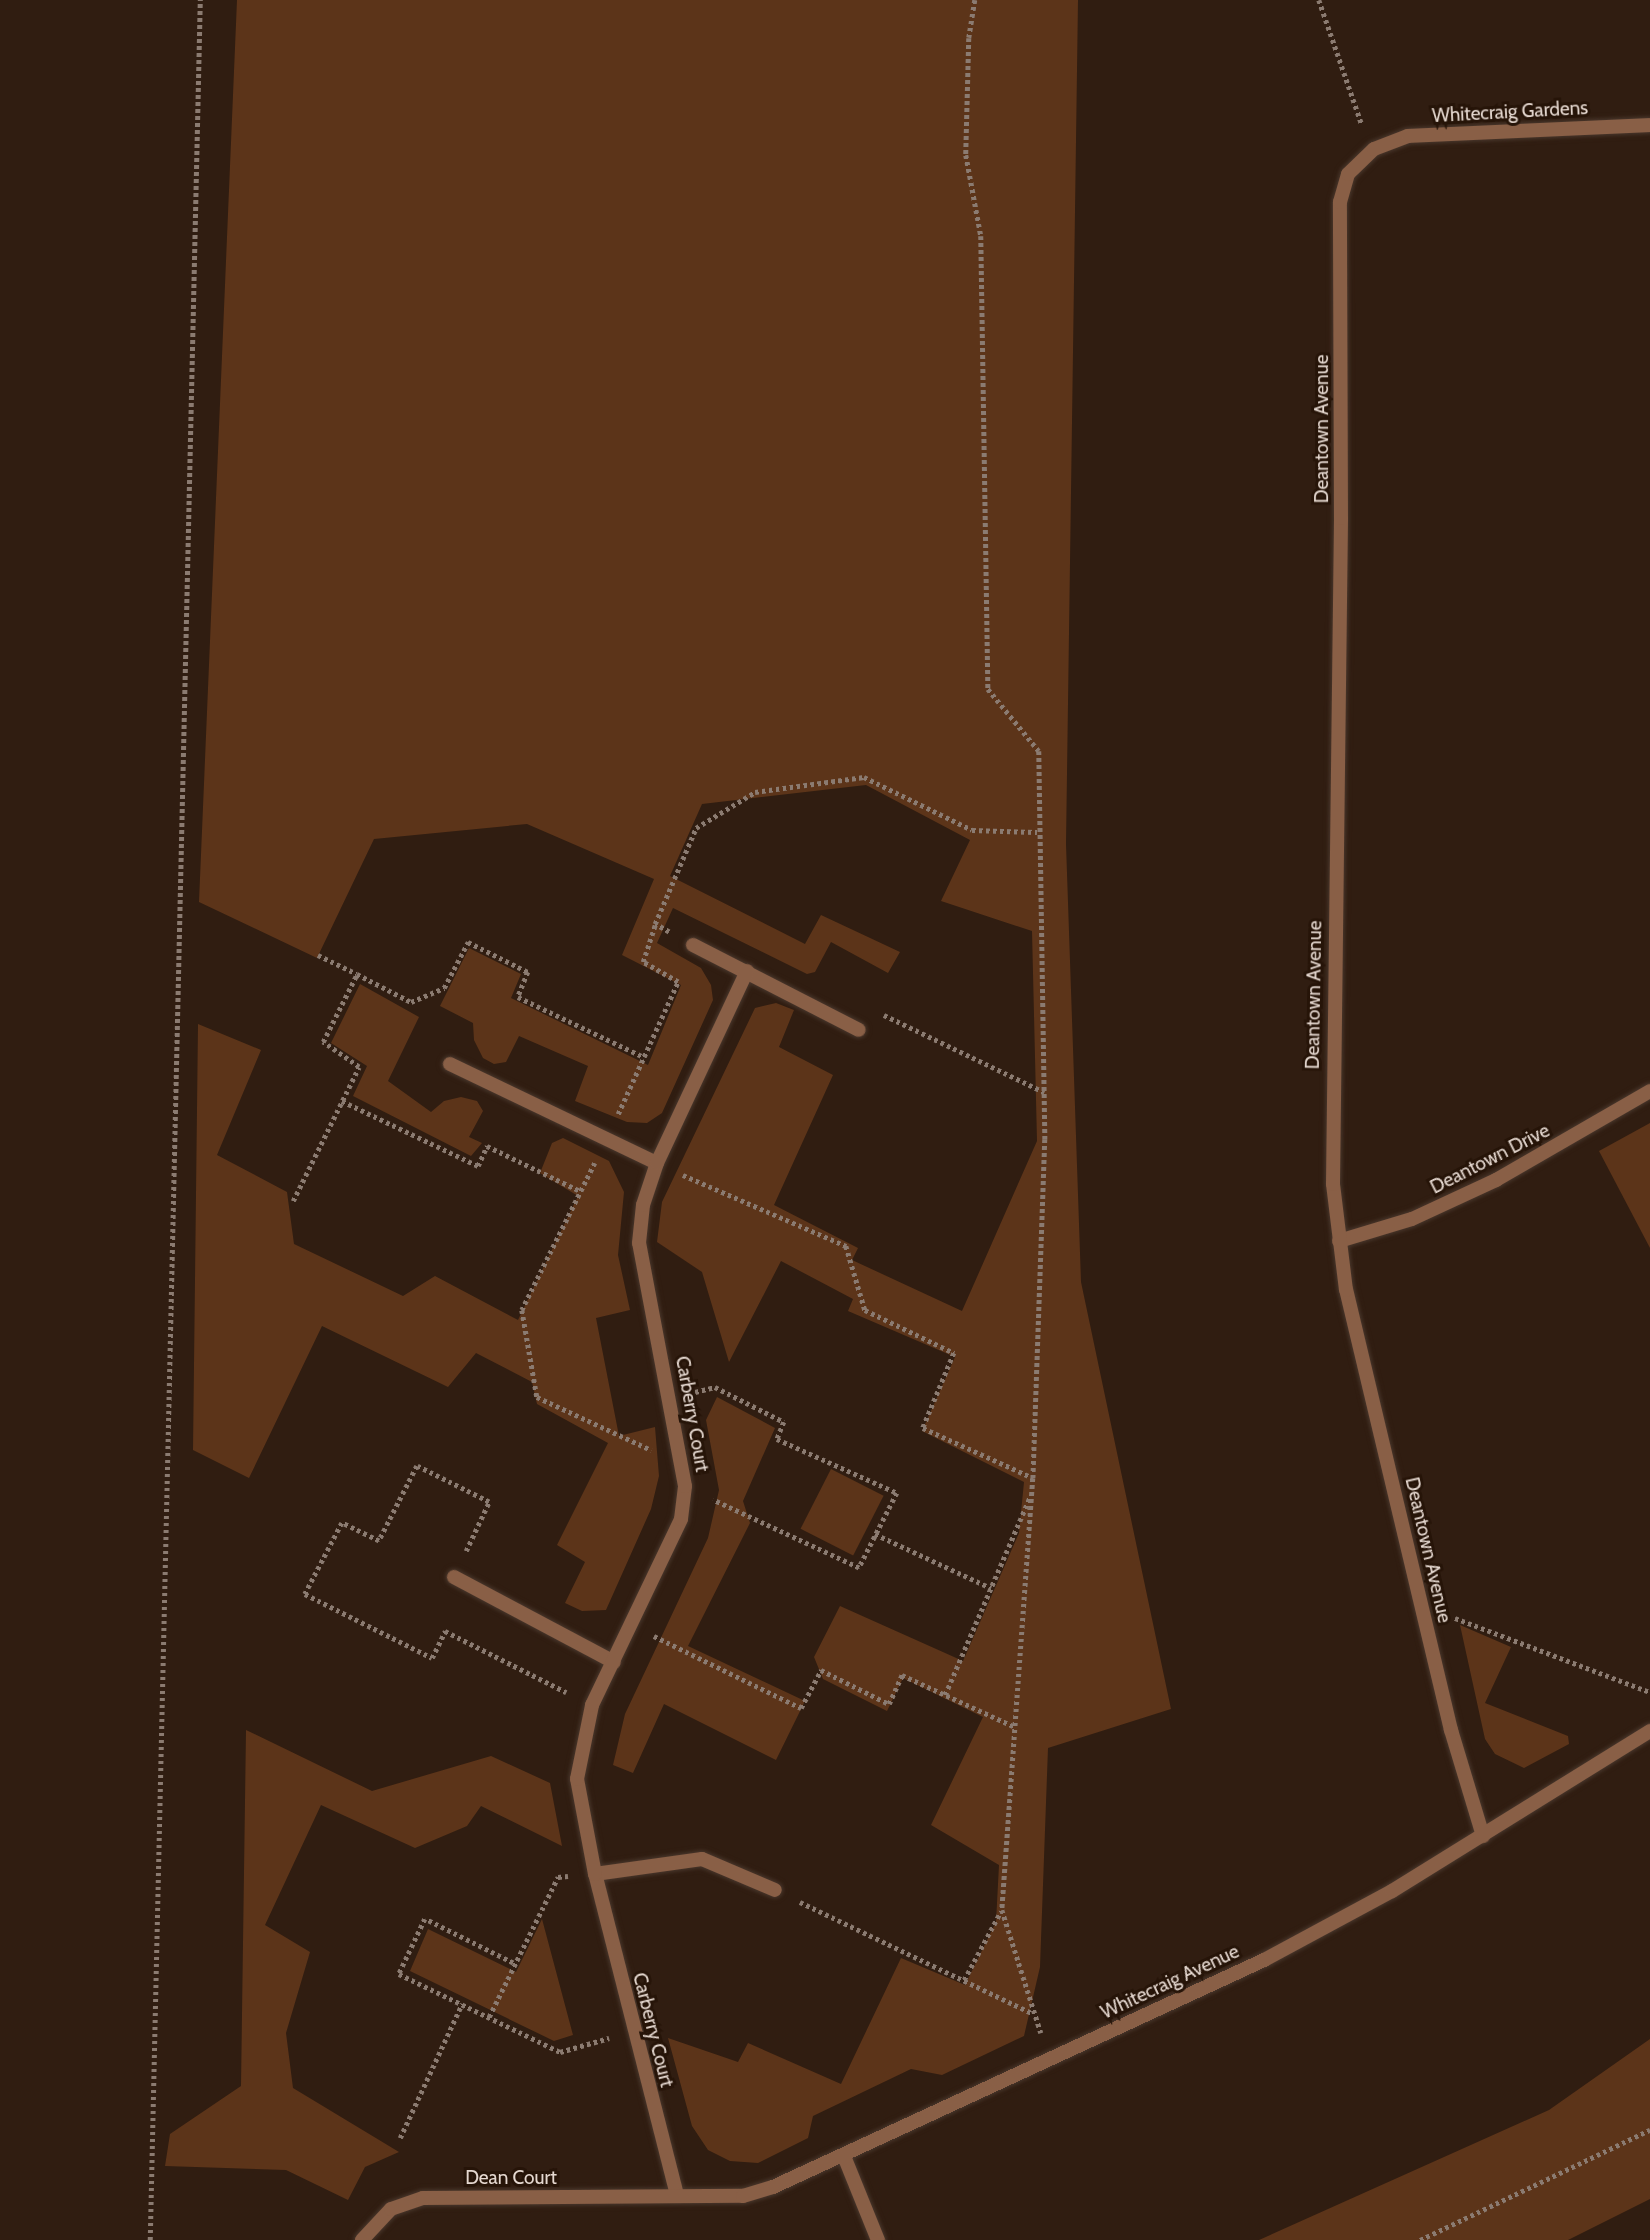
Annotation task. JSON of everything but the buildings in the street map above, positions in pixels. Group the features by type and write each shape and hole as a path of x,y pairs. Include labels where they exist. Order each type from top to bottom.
{"street":[{"name":"Whitecraig Gardens","path":"1374,149 1408,136 1650,125"},
{"name":"Deantown Avenue","path":"1374,149 1348,174 1340,202 1341,518 1331,1103 1339,1241 1421,1606 1483,1836"},
{"path":"693,945 859,1030"},
{"name":"Carberry Court","path":"677,2195 595,1874 577,1779 592,1705 681,1519 685,1486 680,1448 639,1243 643,1205 657,1163 747,971"},
{"path":"450,1064 657,1163"},
{"name":"Deantown Drive","path":"1339,1241 1412,1219 1496,1180 1650,1090"},
{"path":"454,1577 614,1662"},
{"name":"Whitecraig Avenue","path":"677,2195 743,2196 844,2156 1050,2057 1264,1960 1483,1836 1650,1731"},
{"path":"595,1874 702,1859 775,1890"},
{"path":"844,2156 877,2240"},
{"name":"Dean Court","path":"362,2240 391,2209 423,2198 677,2195"}],"path":[{"path":"150,2240 201,0"},
{"path":"975,0 969,38 966,155 981,236 988,689 1039,751 1037,832 1044,1092 1032,1492 1002,1910 1032,2013 1050,2057"},
{"path":"1319,0 1374,149"},
{"path":"680,1448 645,1451 537,1397 522,1310 607,1139 678,982 643,962 655,924 696,828 755,792 864,777 972,830 1037,832"},
{"path":"655,924 693,945"},
{"path":"318,955 411,1002 444,988 467,942 528,972 518,998 644,1057"},
{"path":"293,1201 359,1067 323,1042 357,974"},
{"path":"859,1030 879,1013 1044,1092"},
{"path":"342,1101 478,1166 486,1146 580,1191"},
{"path":"657,1163 846,1246 865,1310 954,1353 923,1428 1032,1478"},
{"path":"670,1399 715,1387 784,1422 777,1438 897,1493 859,1568 685,1486"},
{"path":"945,1695 1032,1492"},
{"path":"875,1534 991,1588"},
{"path":"1421,1606 1650,1692"},
{"path":"632,1625 801,1708 821,1670 889,1704 902,1675 1015,1727"},
{"path":"489,2017 558,1877 595,1874"},
{"path":"775,1890 1032,2013"},
{"path":"964,1980 1002,1910"},
{"path":"513,1964 425,1919 399,1974 561,2052 634,2032"},
{"path":"400,2138 462,2004"},
{"path":"1420,2240 1650,2130"}],"shaded area":[{"path":"237,0 1078,0 1066,844 1081,1282 1171,1709 1048,1748 1040,1967 1024,2036 942,2075 911,2069 813,2116 808,2138 758,2163 730,2161 708,2150 692,2126 668,2038 738,2062 748,2043 841,2084 901,1958 965,1985 996,1922 999,1865 931,1825 983,1717 903,1678 887,1711 823,1679 814,1657 840,1606 963,1661 1019,1533 1024,1482 922,1431 955,1357 848,1311 853,1299 781,1261 729,1362 702,1272 657,1242 662,1202 755,1008 776,1003 794,1010 779,1047 833,1075 774,1205 858,1248 852,1260 962,1311 1037,1141 1032,931 941,901 970,840 866,785 702,804 670,876 805,944 821,915 900,952 888,973 831,942 815,972 807,974 673,908 657,943 701,968 711,985 713,1000 662,1113 647,1123 627,1122 575,1101 588,1066 519,1036 506,1062 494,1064 483,1058 474,1040 473,1023 440,1006 469,948 521,974 511,998 648,1065 681,985 622,955 654,879 527,824 374,839 317,958 199,902"},
{"path":"360,984 419,1017 388,1081 431,1112 444,1101 461,1097 477,1101 483,1111 469,1137 482,1143 471,1156 353,1096 367,1066 331,1043"},
{"path":"198,1024 261,1050 217,1155 287,1192 294,1244 403,1296 435,1276 518,1320 578,1196 540,1173 552,1143 563,1138 609,1161 624,1192 618,1255 630,1310 596,1318 619,1436 655,1427 659,1476 651,1509 606,1610 582,1611 565,1603 585,1562 557,1545 608,1443 537,1404 532,1382 476,1353 448,1387 322,1326 249,1478 193,1450"},
{"path":"1650,1123 1650,1248 1599,1151"},
{"path":"717,1397 775,1428 743,1501 750,1523 688,1646 805,1701 776,1760 664,1704 633,1773 613,1765 625,1714 708,1538 719,1490 706,1420"},
{"path":"831,1469 884,1496 853,1555 801,1529"},
{"path":"1460,1625 1511,1647 1485,1703 1568,1736 1569,1744 1524,1768 1495,1754 1485,1739"},
{"path":"246,1730 372,1791 491,1756 550,1783 562,1846 481,1806 467,1826 415,1848 321,1805 265,1925 310,1952 286,2033 293,2088 399,2152 365,2167 348,2200 286,2170 165,2166 170,2134 241,2086"},
{"path":"542,1919 573,2035 554,2041 410,1971 428,1929 516,1972"},
{"path":"1650,2039 1650,2199 1568,2240 1259,2240 1549,2110"}]}
